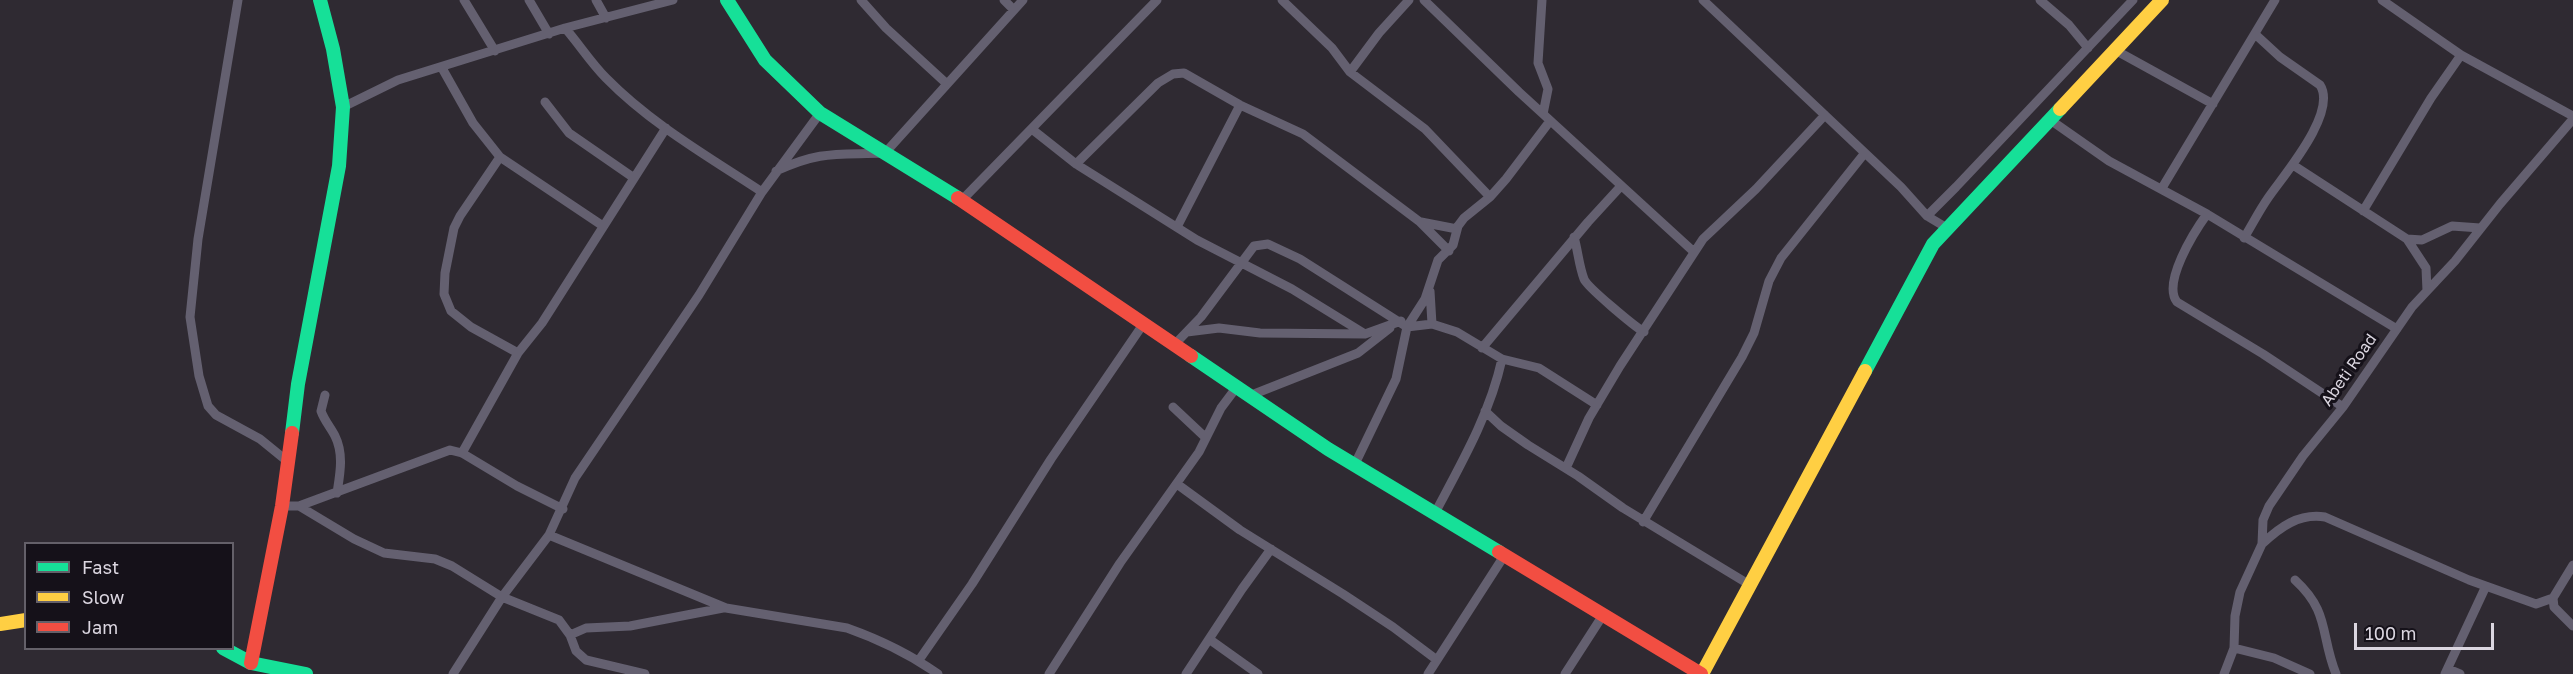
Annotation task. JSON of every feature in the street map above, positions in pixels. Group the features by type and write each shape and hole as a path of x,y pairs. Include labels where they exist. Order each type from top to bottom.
{"main road":[{"path":"251,663 282,506 298,384 334,201 340,156 343,107 333,49 320,0"},
{"path":"727,0 765,60 820,113 962,200 1236,388 1354,465 1702,674 1926,255 1947,228 2162,0"},
{"path":"0,624 24,620"},
{"path":"228,650 251,663 306,674"}],"street":[{"path":"238,0 198,239 190,317 200,376 208,406 216,416 260,439 287,461"},
{"path":"464,0 495,51"},
{"path":"529,0 549,34"},
{"path":"596,0 606,18"},
{"path":"343,107 398,80 565,28 673,0"},
{"path":"861,0 886,28 947,84"},
{"path":"1004,0 1014,10"},
{"path":"775,172 805,158 822,154 885,153 1023,0"},
{"path":"962,200 1158,0"},
{"path":"1282,0 1332,48 1350,72 1425,129 1490,197"},
{"path":"1350,72 1379,33 1409,0"},
{"path":"1424,0 1547,118 1694,252"},
{"path":"1249,396 1358,353 1400,324 1425,299 1438,260 1449,251 1456,240 1457,229 1464,218 1490,197 1547,118 1548,89 1538,63 1542,0"},
{"path":"1703,0 1901,187 1927,216 1947,228"},
{"path":"2040,0 2069,25 2088,48"},
{"path":"1927,216 2133,0"},
{"path":"2162,188 2275,0"},
{"path":"2382,0 2461,55 2573,118"},
{"path":"565,28 606,78 666,128 762,192"},
{"path":"2244,238 2268,198 2312,135 2324,99 2324,90 2320,85 2280,57 2254,34"},
{"path":"2115,50 2213,104"},
{"path":"2363,211 2431,98 2461,55"},
{"path":"441,68 473,123 500,157 603,226"},
{"path":"1076,164 1132,107 1173,74 1184,72 1240,105 1315,141 1420,222 1449,251"},
{"path":"545,102 569,133 634,178"},
{"path":"1177,227 1240,105"},
{"path":"453,674 502,597 549,535 563,509 575,478 686,314 775,172 820,113"},
{"path":"1566,468 1597,405 1703,239 1756,189 1825,115"},
{"name":"Abeti Road","path":"2224,674 2235,648 2235,616 2240,592 2262,544 2264,520 2269,506 2309,447 2343,407 2397,328 2573,118"},
{"path":"2049,119 2109,161 2207,214 2397,328"},
{"path":"462,453 519,353 542,323 666,128"},
{"path":"1033,130 1076,164 1177,227 1292,290 1365,334"},
{"path":"1643,522 1742,357 1754,333 1769,280 1781,258 1864,153"},
{"path":"500,157 454,228 445,273 444,294 451,311 471,327 519,353"},
{"path":"2293,165 2407,239 2426,268 2427,291"},
{"path":"1482,348 1574,237 1621,186"},
{"path":"2207,214 2187,247 2171,288 2172,296 2177,302 2263,354 2343,407"},
{"path":"1420,222 1457,229"},
{"path":"2407,239 2422,240 2452,226 2480,228"},
{"path":"1574,237 1583,277 1588,286 1613,305 1630,323 1644,332"},
{"path":"1175,344 1212,302 1239,263 1254,246 1268,244 1300,259 1400,324"},
{"path":"1429,288 1432,324"},
{"path":"919,660 1144,323"},
{"path":"1354,465 1396,379 1400,324"},
{"path":"1187,332 1219,327 1260,333 1365,334 1400,324 1432,324 1466,335 1482,348 1502,359 1533,365 1597,405"},
{"path":"1435,513 1460,469 1485,411 1502,359"},
{"path":"1049,674 1120,563 1177,484 1206,438 1221,408 1236,388"},
{"path":"325,395 321,411 340,450 341,464 337,493"},
{"path":"1173,407 1206,438"},
{"path":"1485,411 1501,426 1643,522 1750,585"},
{"path":"282,506 299,506 450,450 462,453 517,486 563,509"},
{"path":"1177,484 1240,530 1393,627 1437,660"},
{"path":"299,506 371,548 435,559 461,571 502,597 559,620 570,635 576,651 586,660 645,674"},
{"path":"2262,544 2273,534 2304,516 2325,517 2486,586 2536,604 2553,598"},
{"path":"549,535 726,608 847,628 919,660 938,674"},
{"path":"1186,674 1271,549"},
{"path":"1428,674 1504,556"},
{"path":"2573,565 2553,598 2554,607 2573,626"},
{"path":"2295,580 2313,599 2319,610 2336,674"},
{"path":"2460,674 2447,671 2486,586"},
{"path":"570,635 586,628 630,626 726,608"},
{"path":"1565,674 1603,615"},
{"path":"1209,639 1258,674"},
{"path":"2235,648 2267,656 2310,674"}],"traffic: fast":[{"path":"292,433 298,384 339,166 343,107 333,49 320,0"},
{"path":"727,0 765,60 820,113 958,198"},
{"path":"1865,371 1933,244 2060,109"},
{"path":"1191,356 1328,449 1499,552"},
{"path":"227,650 251,663 306,674"}],"traffic: slow":[{"path":"2060,109 2162,0"},
{"path":"1702,674 1865,371"},
{"path":"0,624 24,620"}],"traffic: jam":[{"path":"958,198 1191,356"},
{"path":"251,663 282,506 292,433"},
{"path":"1499,552 1701,674"}]}
